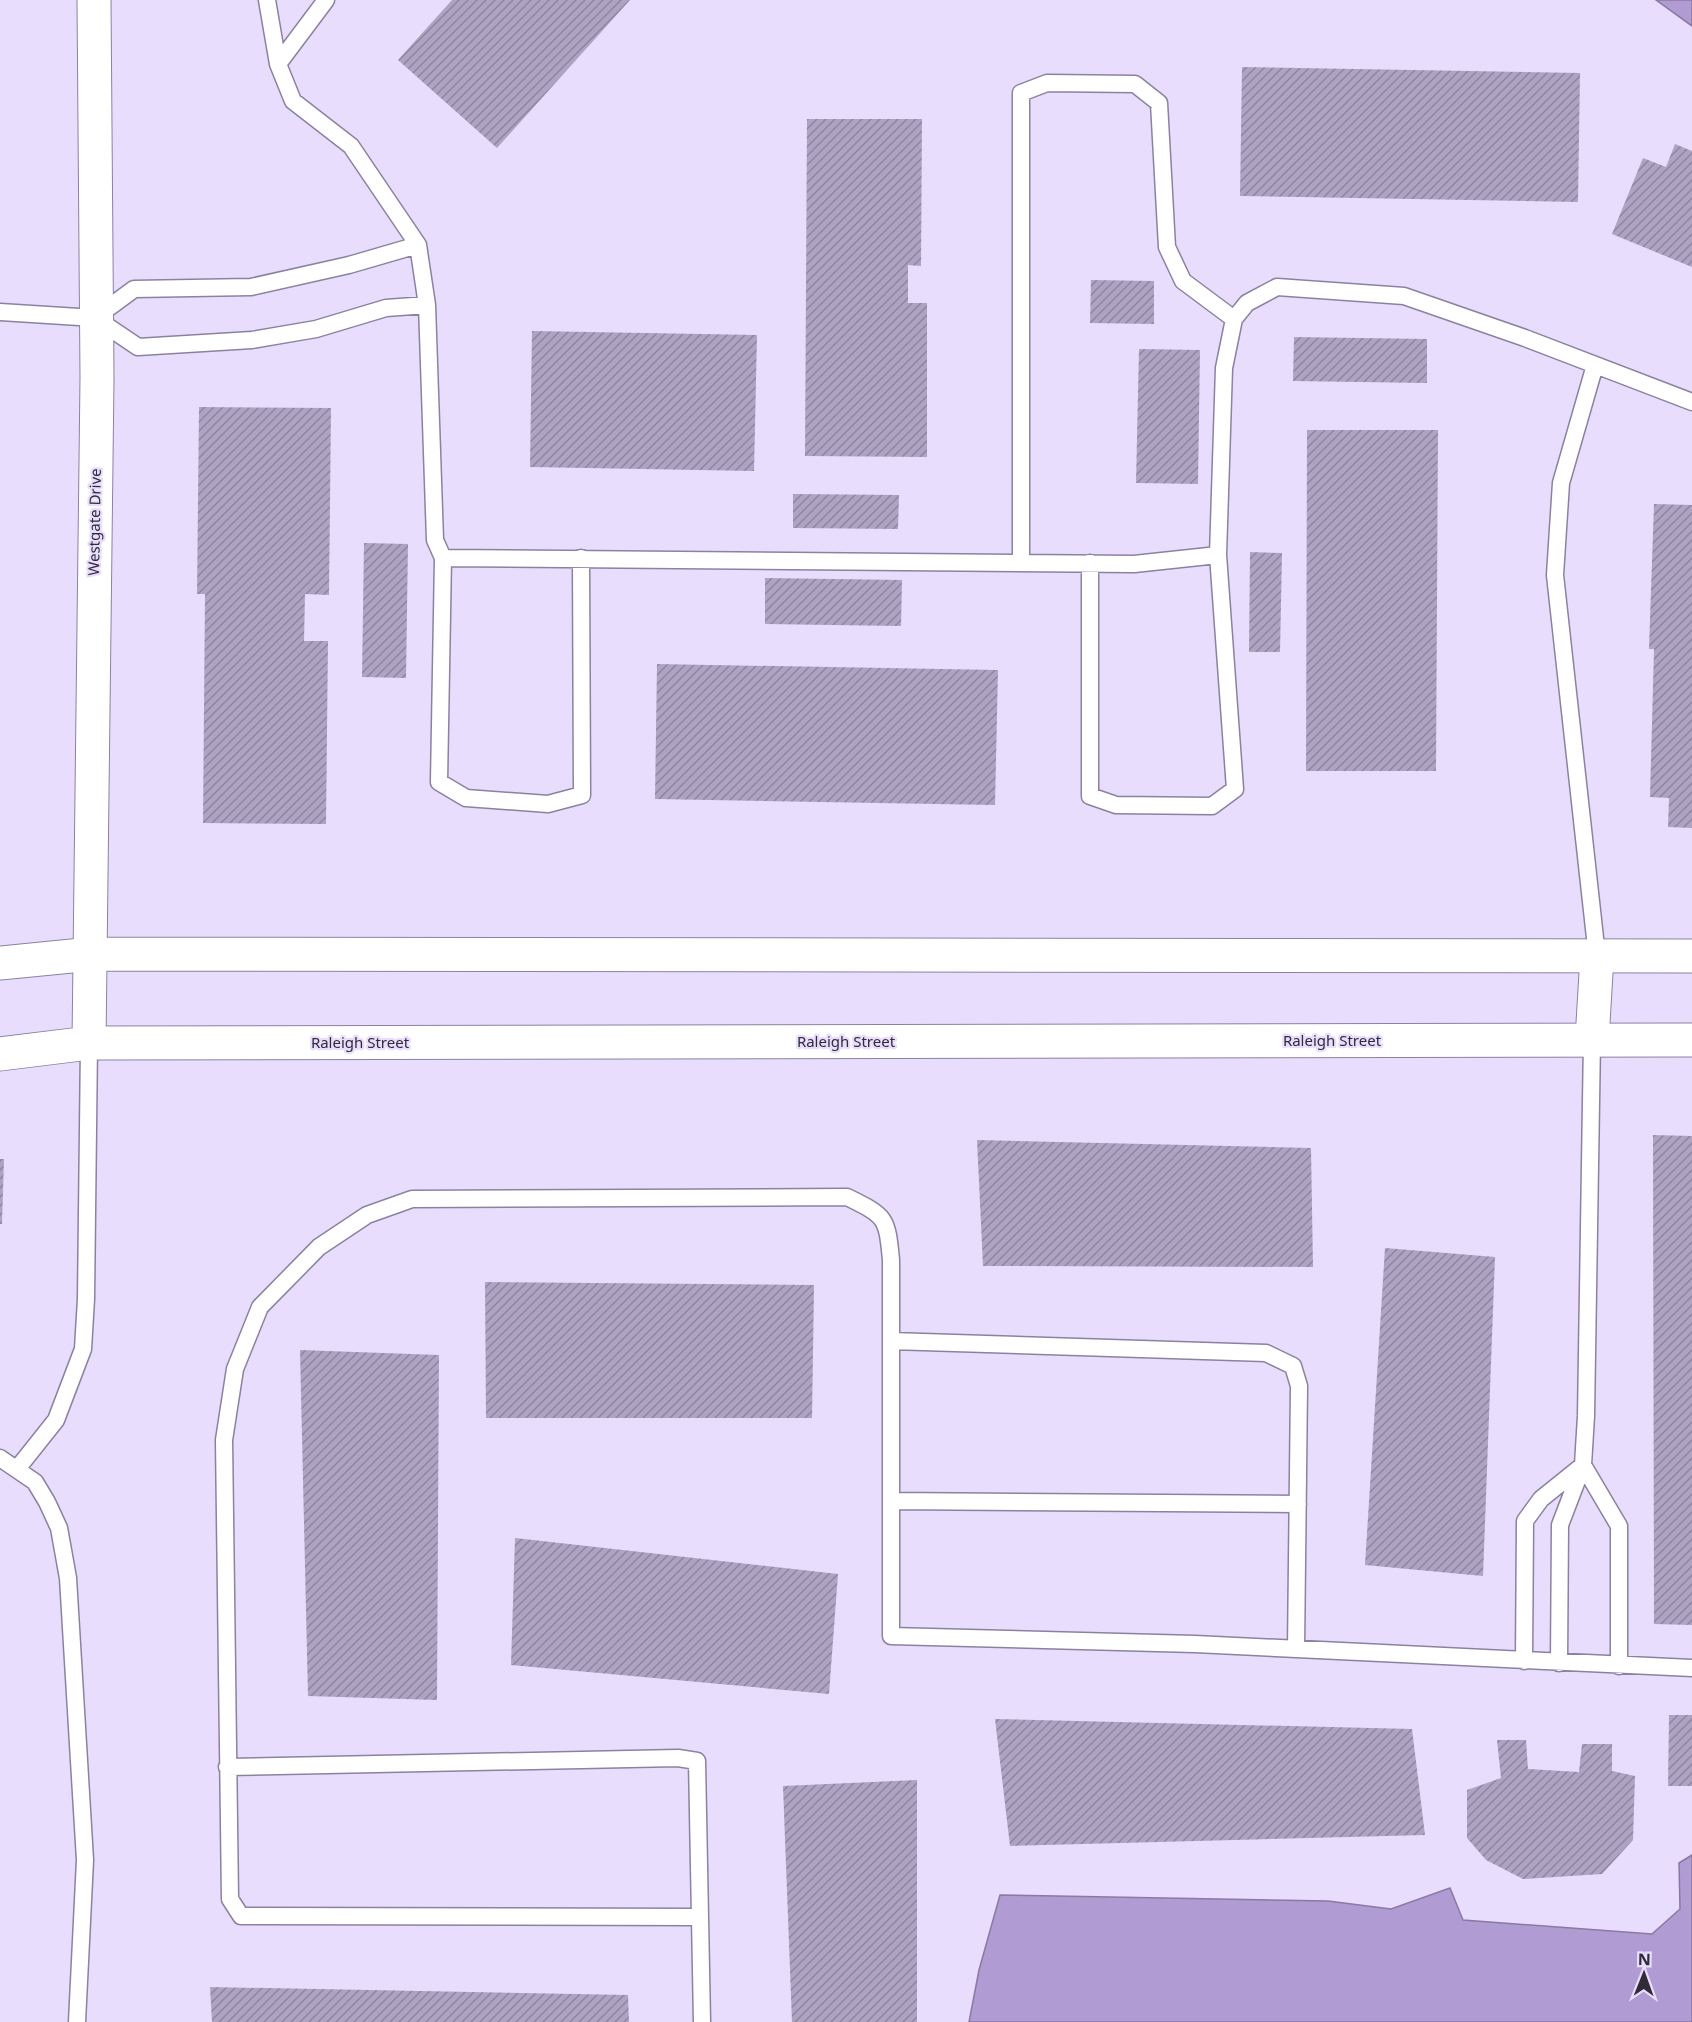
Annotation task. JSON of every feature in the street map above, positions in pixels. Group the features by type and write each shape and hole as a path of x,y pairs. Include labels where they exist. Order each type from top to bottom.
{"street":[{"name":"Westgate Drive","path":"89,1043 92,954 94,0"},
{"path":"0,963 92,954 1692,956"},
{"path":"1592,1040 1597,956"},
{"name":"Raleigh Street","path":"0,1054 89,1043 1692,1041"}],"lane":[{"path":"267,0 279,64 293,101 351,146 418,245 427,305 435,540 443,558 439,782 466,798 548,804 582,795 581,558"},
{"path":"279,64 326,0"},
{"path":"1021,562 1021,93 1047,83 1135,84 1159,103 1167,247 1183,281 1234,319"},
{"path":"95,318 135,289 251,287 349,265 418,245"},
{"path":"1090,563 1090,796 1116,805 1212,806 1235,789 1218,555 1224,368 1234,319 1247,303 1277,287 1404,296 1692,402"},
{"path":"0,312 95,318 138,347 252,340 316,329 386,308 427,305"},
{"path":"1595,365 1561,483 1555,575 1597,956"},
{"path":"443,558 1134,564 1218,555"},
{"path":"1558,1663 1560,1525 1583,1465 1586,1416 1592,1040"},
{"path":"17,1469 56,1420 83,1349 86,1299 89,1043"},
{"path":"699,1917 241,1916 231,1899 227,1767 224,1440 236,1369 260,1307 319,1247 367,1215 412,1198 847,1197 878,1212 888,1230 891,1260 891,1636 1296,1649 1692,1668"},
{"path":"891,1341 1266,1353 1293,1366 1299,1386 1296,1649"},
{"path":"0,1458 35,1482 59,1528 68,1578 85,1860 77,2022"},
{"path":"1524,1661 1525,1521 1541,1499 1583,1465"},
{"path":"1583,1465 1619,1526 1619,1666"},
{"path":"891,1501 1298,1504"},
{"path":"227,1767 678,1758 697,1761 702,2022"}],"shaded area":[{"path":"1656,0 1692,0 1692,26"},
{"path":"1692,1855 1692,2022 969,2022 979,1970 1000,1895 1328,1901 1391,1909 1450,1888 1463,1920 1652,1934 1680,1909 1679,1863"}],"building":[{"path":"452,0 630,0 497,148 398,60"},
{"path":"1242,67 1580,73 1578,202 1240,196"},
{"path":"807,119 922,119 921,266 908,265 908,303 927,303 927,457 805,456"},
{"path":"1675,144 1692,151 1692,267 1612,234 1643,158 1666,167"},
{"path":"1091,280 1154,281 1154,324 1090,323"},
{"path":"532,331 757,335 754,471 530,467"},
{"path":"1294,337 1427,339 1427,383 1293,381"},
{"path":"1139,349 1200,350 1198,484 1136,483"},
{"path":"199,407 331,408 329,595 305,594 304,641 328,641 326,824 203,823 205,594 197,594"},
{"path":"1307,430 1438,430 1436,771 1306,771"},
{"path":"793,494 899,495 898,529 793,528"},
{"path":"1654,504 1692,505 1692,828 1668,827 1669,798 1650,797 1654,649 1649,649"},
{"path":"364,543 408,544 406,678 362,677"},
{"path":"1250,552 1282,553 1280,652 1249,652"},
{"path":"765,578 902,580 901,626 765,624"},
{"path":"657,664 998,670 995,805 655,799"},
{"path":"1653,1135 1692,1136 1692,1625 1654,1624"},
{"path":"977,1140 1311,1148 1313,1267 983,1266"},
{"path":"0,1159 4,1159 2,1224 0,1224"},
{"path":"1385,1248 1495,1257 1483,1576 1365,1565"},
{"path":"485,1282 814,1285 812,1418 486,1418"},
{"path":"300,1350 439,1355 437,1700 308,1696"},
{"path":"515,1538 838,1574 829,1694 511,1665"},
{"path":"1669,1715 1692,1715 1692,1786 1668,1786"},
{"path":"995,1719 1412,1729 1425,1835 1010,1846"},
{"path":"1497,1740 1526,1740 1528,1769 1579,1772 1582,1744 1612,1744 1612,1771 1635,1776 1633,1840 1602,1874 1523,1879 1486,1860 1467,1838 1467,1790 1501,1778"},
{"path":"917,1780 917,2022 792,2022 783,1786"},
{"path":"210,1987 628,1995 629,2022 212,2022"}]}
